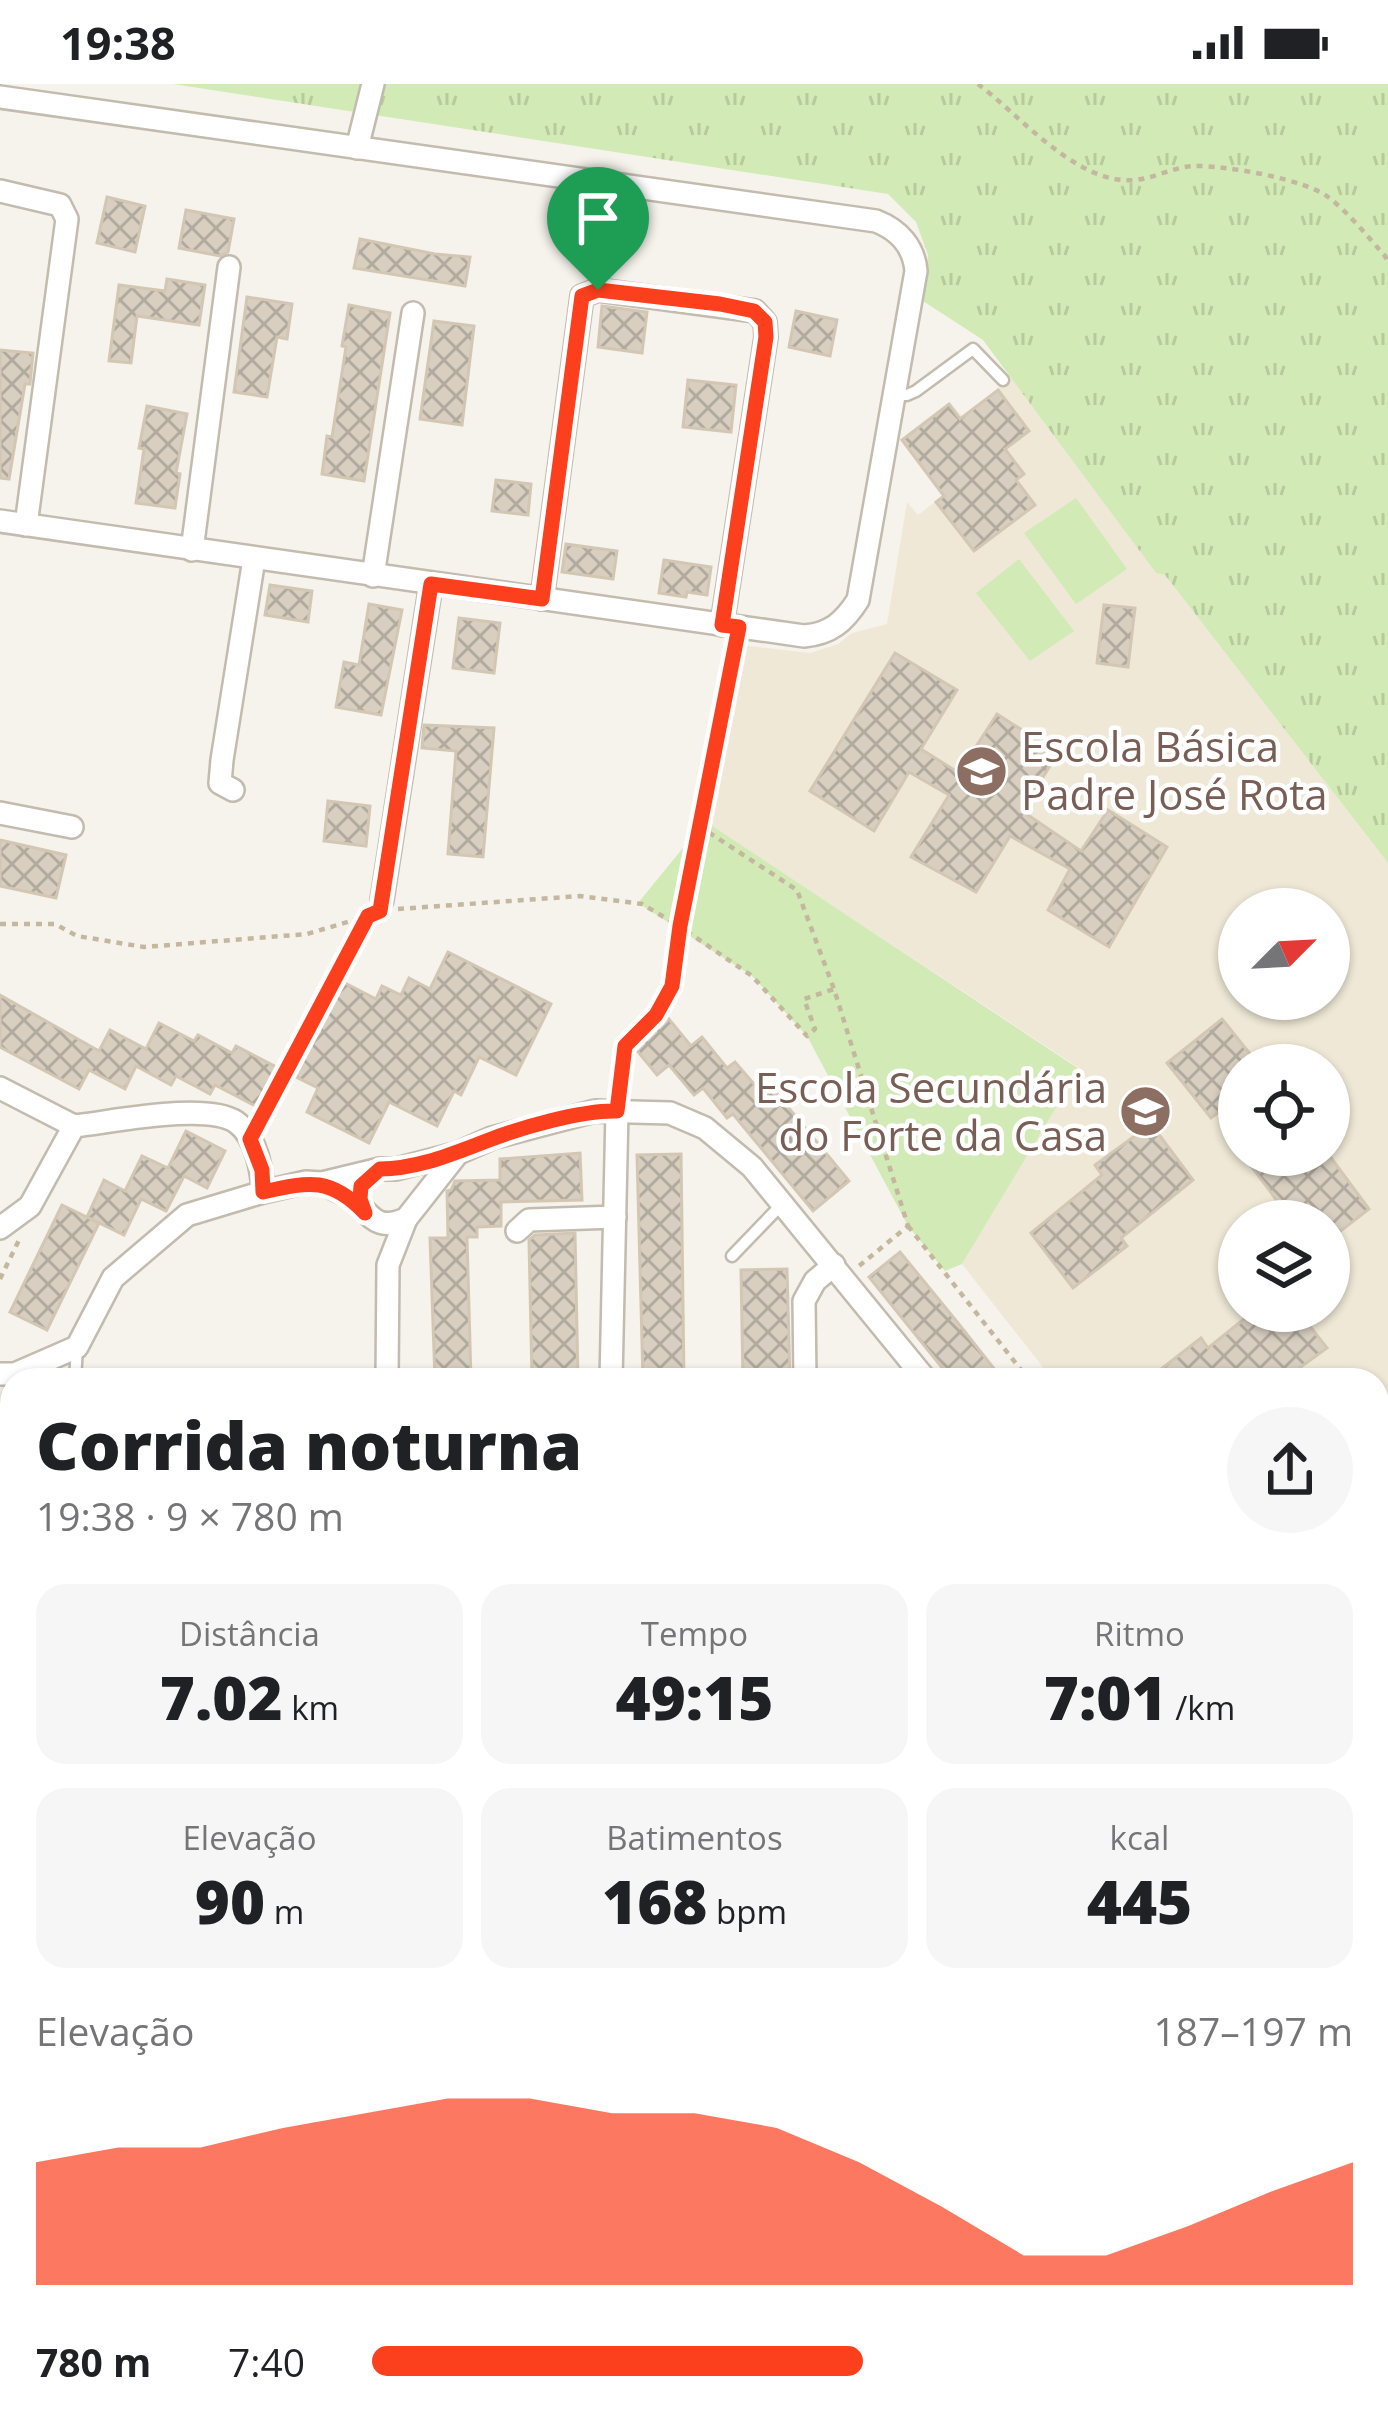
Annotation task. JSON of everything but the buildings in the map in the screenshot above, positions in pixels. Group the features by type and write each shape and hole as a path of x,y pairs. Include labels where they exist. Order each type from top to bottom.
{"street":[{"path":"357,148 373,84"},
{"path":"0,97 877,221 906,242 916,271 858,600 834,629 819,635 0,521"},
{"path":"0,191 60,205 67,219 26,525"},
{"path":"192,550 229,267"},
{"path":"542,599 582,296 598,290 720,304 754,311 765,322 766,337 730,626"},
{"path":"373,576 413,314"},
{"path":"233,790 220,783 222,760 254,559"},
{"path":"375,908 431,584"},
{"path":"0,813 72,827"},
{"path":"0,1088 74,1126 200,1112 236,1122 250,1139 262,1170 263,1192"},
{"path":"29,1368 77,1348 113,1278 187,1215 306,1182 322,1183 458,1154 493,1138 595,1111 670,1113 705,1128 752,1167 916,1368"},
{"path":"611,1368 617,1111"},
{"path":"7,1223 30,1206 74,1126"},
{"path":"322,1183 352,1199 382,1224 393,1224 410,1214 458,1154"},
{"path":"388,1169 411,1178 416,1191 388,1265"},
{"path":"387,1368 388,1265 360,1199 361,1186 388,1169"},
{"path":"517,1231 530,1220 615,1217"},
{"path":"805,1368 804,1300 815,1281 839,1272"}],"lane":[{"path":"894,395 916,391 973,349 1003,380"},
{"path":"732,1256 783,1203"},
{"path":"76,1368 77,1348"}],"path":[{"path":"978,84 1078,166 1121,180 1207,167 1272,177 1324,193 1388,263"},
{"path":"617,1111 625,1046 656,1015 672,986 730,626"},
{"path":"699,826 797,890 834,989 908,1226 1020,1368"},
{"path":"375,908 580,896 642,904 752,976 807,1036 815,1029 804,999 834,989"},
{"path":"0,924 55,924 77,936 144,947 307,934 375,908"},
{"path":"250,1139 375,908"},
{"path":"839,1272 908,1226"}],"shaded area":[{"name":"Escola Básica Padre José Rota","path":"1013,377 1156,573 1165,575 1388,863 1388,1368 1044,1368 962,1264 1079,1068 705,821 740,645 810,653 838,644 852,633 887,624 907,502 918,515 944,495 902,440 951,403 962,416"}],"green space":[{"path":"173,84 1388,84 1388,863 1165,575 1156,573 983,340 923,301 928,255 916,222 888,194"},
{"path":"1076,498 1127,569 1076,604 1024,533"},
{"path":"1019,559 1074,631 1030,661 976,593"},
{"path":"705,821 1079,1069 962,1264 945,1271 908,1226 807,1036 752,976 638,903"}],"place":[{"name":"Escola Básica Padre José Rota","path":"982,771"},
{"name":"Escola Secundária do Forte da Casa","path":"1146,1112"}],"route":[{"path":"598,290 720,304 754,311 765,322 722,625 739,627 672,986 656,1015 625,1046 617,1111 595,1111 493,1138 458,1154 380,1169 361,1186 365,1213 352,1199 322,1183 263,1192 262,1170 250,1139 368,916 380,911 431,584 542,599 582,296 598,290"}]}
